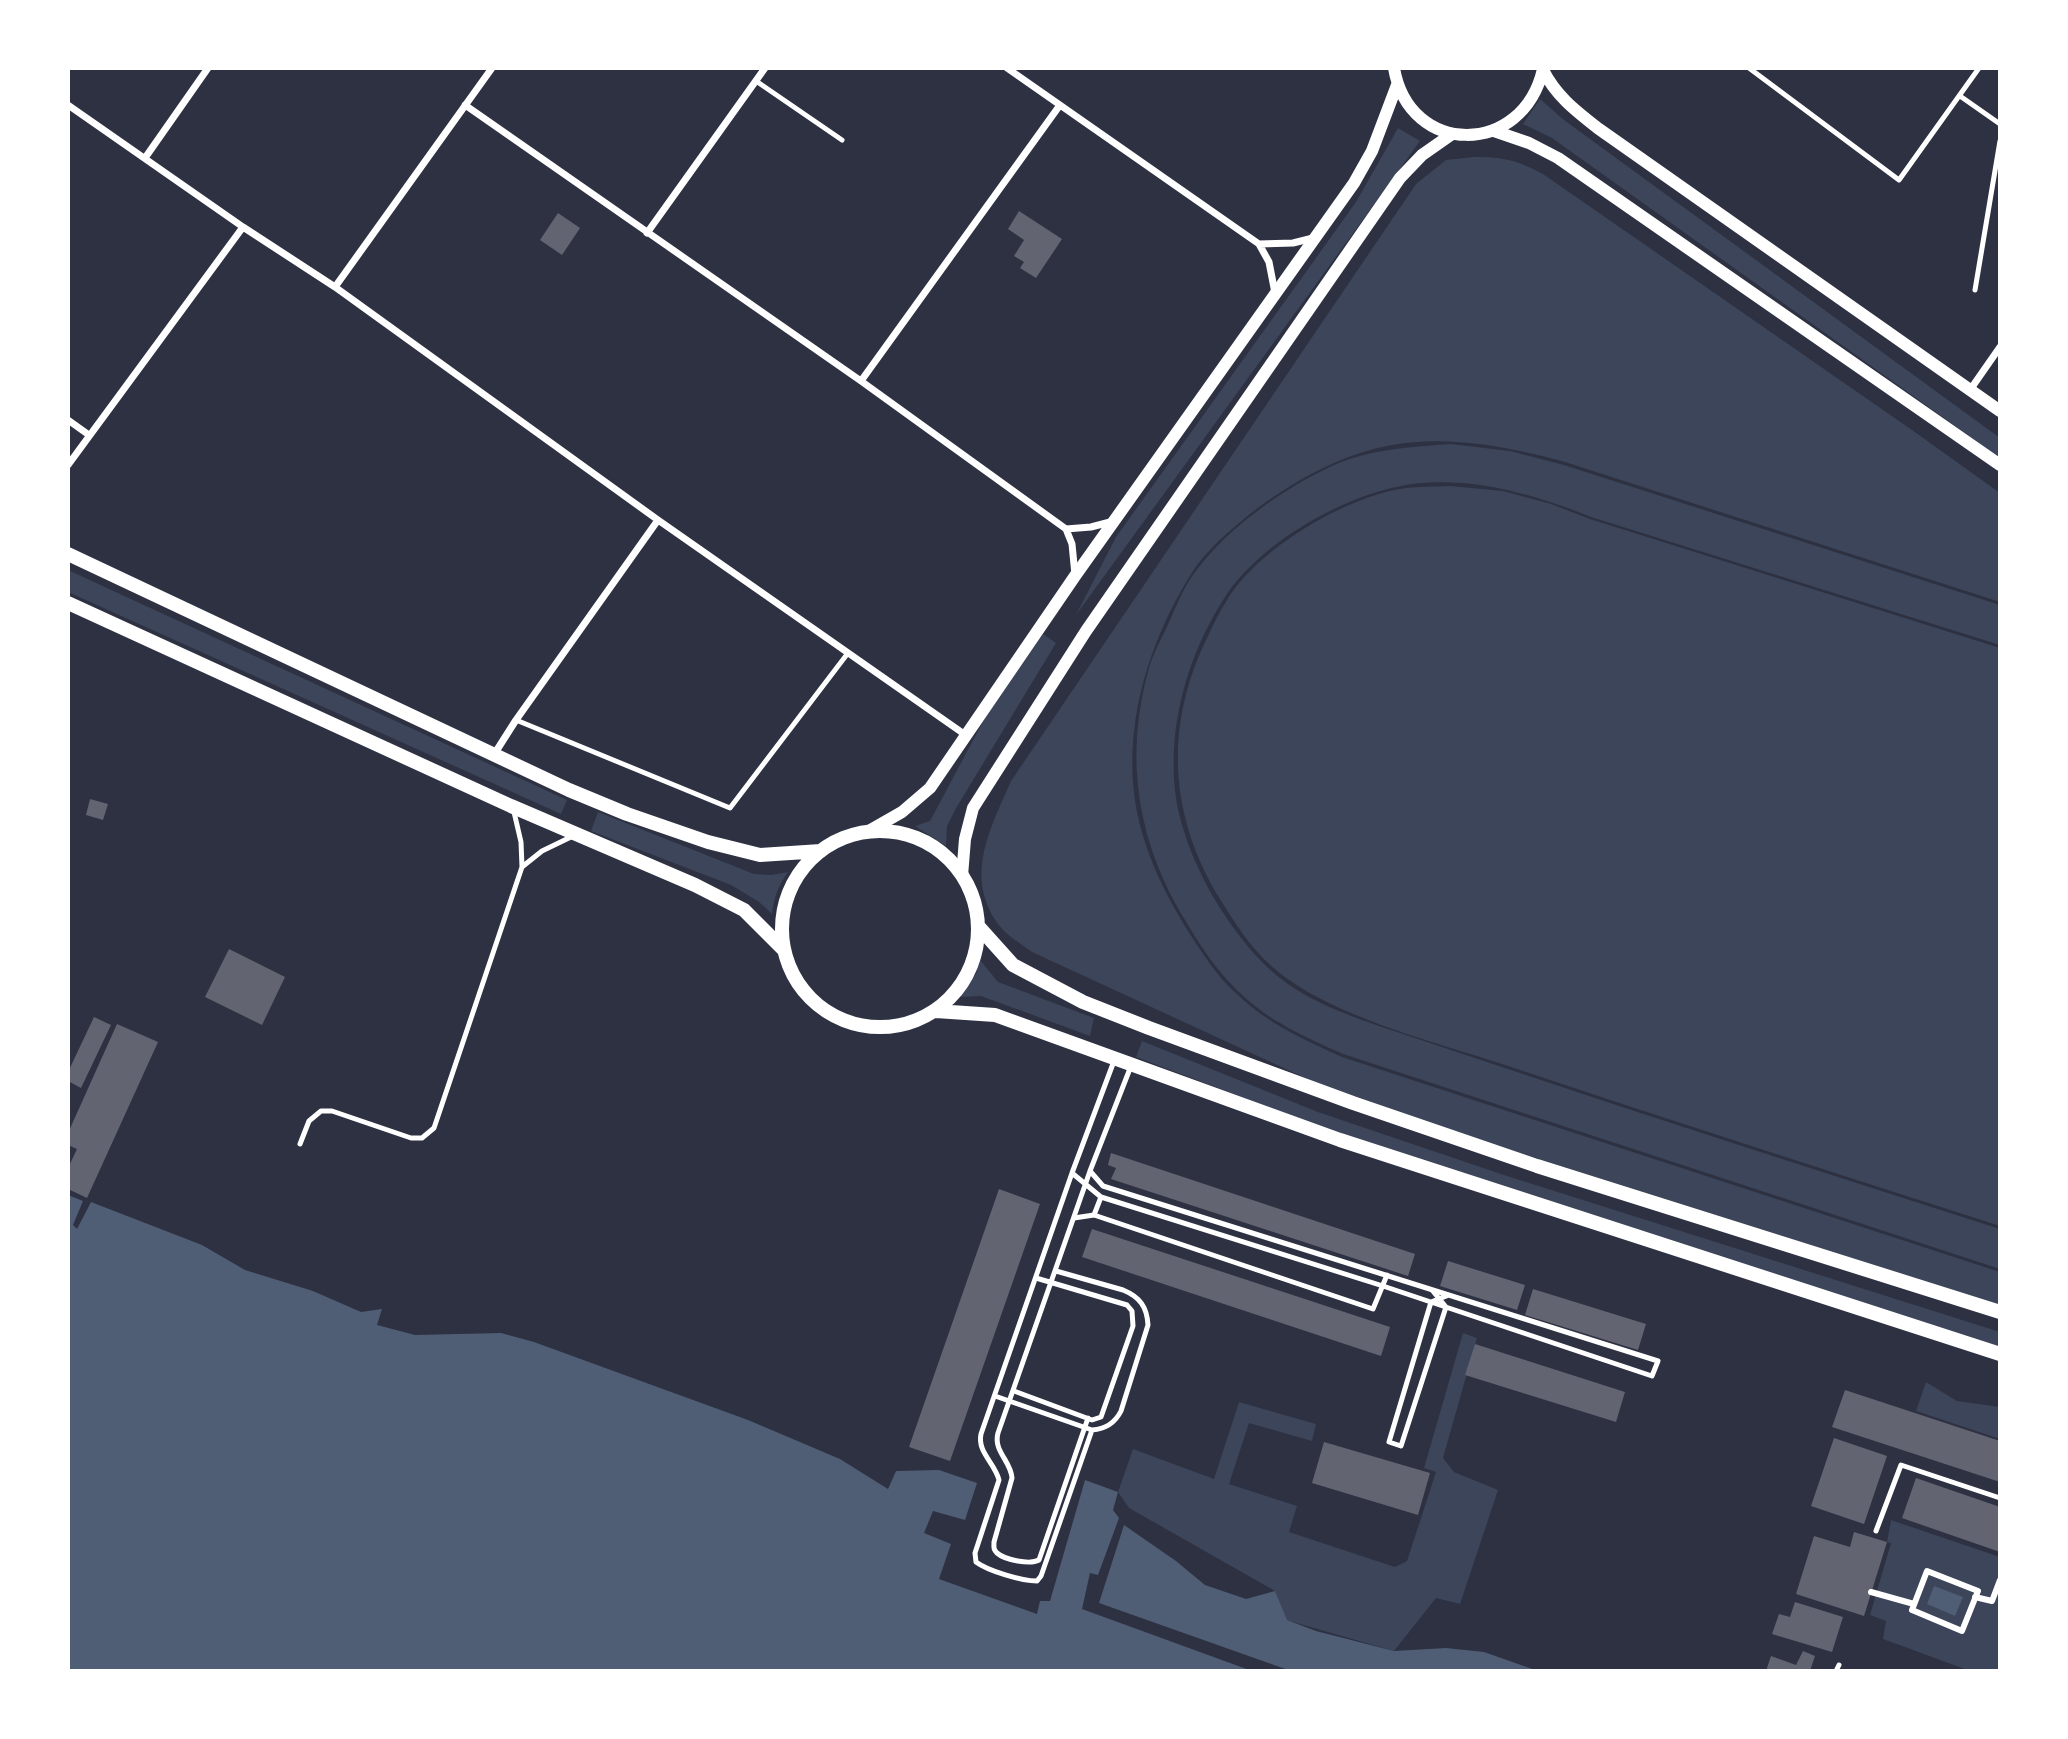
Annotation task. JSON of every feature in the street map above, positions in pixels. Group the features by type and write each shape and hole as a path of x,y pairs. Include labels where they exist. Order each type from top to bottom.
{"main road":[{"path":"68,554 569,790 627,814 708,842 760,855 821,851"},
{"path":"68,603 511,806 695,885 744,910 784,950"},
{"path":"867,832 904,834 937,849 962,876 971,892 978,926 974,959 959,988 936,1011 907,1024 875,1028 844,1021 816,1004 796,980 784,950 783,912 796,878 821,851 835,842 867,832"},
{"path":"978,926 1013,965 1083,1002 1149,1028 1353,1103 1524,1161 2000,1312"},
{"path":"936,1011 995,1016 1390,1157 2000,1354"}],"street":[{"path":"145,158 208,68"},
{"path":"335,288 492,68"},
{"path":"647,233 765,68"},
{"path":"1007,68 1259,244 1269,262 1275,294"},
{"path":"1395,68 1397,85 1410,107 1429,124 1452,134 1473,135 1494,131 1512,121 1527,107 1537,90 1543,69"},
{"path":"1543,69 1552,88 1566,103 1599,129 2000,411"},
{"path":"867,832 902,812 930,788 967,736 1075,576 1354,183 1372,151 1397,85"},
{"path":"68,104 335,288 658,520 967,736"},
{"path":"465,105 861,381 1066,529 1072,544 1075,576"},
{"path":"861,381 1060,105"},
{"path":"1494,131 1514,137 1558,158 2000,465"},
{"path":"962,876 965,839 973,808 1086,631 1400,178 1422,155 1452,134"},
{"path":"68,465 243,227"},
{"path":"1259,244 1293,243 1315,237"},
{"path":"1970,390 2000,347"},
{"path":"68,420 89,435"},
{"path":"495,754 516,720 658,520"},
{"path":"1066,529 1091,527 1114,521"},
{"path":"1927,1571 1978,1591 1975,1597 1962,1631 1912,1610 1927,1571"},
{"path":"1975,1597 1996,1603 2000,1580"},
{"path":"1871,1592 1914,1604"}],"lane":[{"path":"1749,68 1899,180 1979,68"},
{"path":"756,81 842,140"},
{"path":"1960,96 2000,124"},
{"path":"1975,290 2000,141"},
{"path":"516,720 730,808 848,653"},
{"path":"300,1144 309,1121 321,1111 332,1111 411,1138 422,1138 431,1132 522,867 519,830 511,806"},
{"path":"522,867 554,844 578,835"},
{"path":"1092,1430 1037,1581 983,1567 976,1562 975,1553 999,1480 979,1441 1115,1058"},
{"path":"1088,1418 1039,1560 1030,1564 999,1555 994,1549 994,1542 1012,1478 1011,1470 996,1442 1090,1171 1132,1064"},
{"path":"1072,1173 1101,1197 1383,1286 1652,1376 1658,1361 1103,1186 1090,1171"},
{"path":"1094,1215 1101,1197"},
{"path":"1074,1218 1094,1215 1373,1309 1387,1275"},
{"path":"995,1396 1092,1430 1107,1427 1121,1411 1148,1325 1143,1303 1134,1295 1056,1271"},
{"path":"1014,1391 1097,1419 1104,1414 1133,1326 1132,1311 1120,1302 1036,1278"},
{"path":"1432,1290 1446,1307"},
{"path":"1431,1302 1449,1295"},
{"path":"1431,1302 1389,1443 1401,1446 1446,1307"},
{"path":"1876,1531 1901,1465 2000,1498"}],"shaded area":[{"path":"1540,99 1564,120 2000,438 2000,458 1552,138 1523,124"},
{"path":"1398,128 1420,141 1076,615 1116,537 1356,202"},
{"path":"1474,157 1510,160 1543,174 2000,493 2000,602 1565,462 1523,452 1480,444 1436,441 1392,445 1354,455 1317,471 1282,491 1226,534 1197,565 1162,629 1142,688 1133,750 1137,812 1156,872 1186,928 1223,980 1262,1015 1301,1038 1342,1057 2000,1272 2000,1305 1353,1100 1032,952 1001,928 988,906 983,888 984,852 995,817 1011,781 1416,184 1446,160"},
{"path":"1451,444 1510,451 1564,465 2000,605 2000,645 1520,493 1445,482 1421,483 1373,493 1349,502 1301,527 1258,560 1225,597 1199,645 1182,696 1174,750 1174,777 1177,804 1189,847 1221,910 1264,964 1312,999 1387,1029 2000,1229 2000,1269 1343,1054 1288,1028 1262,1012 1225,977 1199,943 1171,895 1157,864 1140,801 1137,768 1137,735 1149,668 1183,592 1195,572 1224,540 1257,511 1294,486 1346,460 1375,452"},
{"path":"1450,486 1503,491 1551,504 1590,519 2000,648 2000,1226 1413,1036 1348,1012 1291,981 1268,963 1242,933 1203,868 1190,836 1178,770 1184,704 1193,671 1209,633 1241,581 1280,545 1303,529 1353,503 1377,495 1406,488"},
{"path":"68,570 567,800 561,814 68,592"},
{"path":"1043,634 1056,643 955,810 947,826 946,846 915,826 930,821 988,712"},
{"path":"598,812 754,874 788,872 777,892 772,914 759,902 731,885 591,831"},
{"path":"980,960 998,982 1094,1018 1090,1036 981,996 960,997 976,974"},
{"path":"1142,1041 1318,1112 1504,1175 2000,1332 2000,1350 1398,1156 1136,1057"},
{"path":"68,1195 83,1201 73,1225 77,1229 91,1202 202,1245 245,1270 313,1291 361,1312 382,1309 377,1325 415,1335 501,1333 534,1342 748,1420 840,1459 888,1489 896,1471 939,1470 977,1483 965,1520 933,1511 924,1533 951,1544 939,1579 1037,1614 1040,1601 1050,1601 1085,1480 1118,1492 1113,1510 1119,1518 1098,1575 1090,1573 1082,1609 1252,1671 68,1671"},
{"path":"1463,1333 1477,1338 1443,1458 1454,1472 1498,1490 1460,1604 1436,1598 1394,1651 1286,1620 1275,1591 1129,1508 1118,1492 1133,1449 1214,1479 1239,1402 1316,1424 1312,1441 1249,1423 1229,1484 1297,1506 1289,1532 1395,1567 1407,1561 1436,1472 1424,1468"},
{"path":"1926,1382 1957,1401 2000,1407 2000,1439 1916,1411"},
{"path":"1891,1520 2000,1557 2000,1671 1970,1671 1883,1639 1886,1621 1870,1615 1891,1543 1887,1542"},
{"path":"1124,1525 1205,1585 1246,1599 1275,1591 1287,1620 1316,1631 1394,1651 1446,1648 1484,1652 1538,1671 1291,1671 1099,1603"},
{"path":"1934,1586 1963,1597 1955,1616 1927,1604"}],"building":[{"path":"1019,211 1062,239 1036,278 1020,268 1024,262 1014,256 1024,240 1008,229"},
{"path":"558,213 580,228 562,255 540,240"},
{"path":"90,799 108,804 103,820 86,815"},
{"path":"229,949 285,977 262,1025 205,997"},
{"path":"94,1017 111,1025 81,1088 68,1081 68,1072"},
{"path":"117,1024 158,1042 87,1198 68,1189 68,1168 77,1149 68,1145 68,1133"},
{"path":"1111,1153 1415,1254 1408,1276 1111,1179 1116,1168 1108,1165"},
{"path":"999,1189 1040,1204 950,1461 909,1447"},
{"path":"1092,1229 1390,1327 1381,1356 1082,1257"},
{"path":"1448,1261 1525,1285 1517,1310 1440,1286"},
{"path":"1533,1289 1646,1324 1638,1350 1525,1315"},
{"path":"1475,1344 1625,1392 1616,1422 1465,1375"},
{"path":"1845,1390 2000,1441 2000,1482 1832,1427"},
{"path":"1834,1438 1887,1456 1864,1524 1811,1506"},
{"path":"1324,1442 1430,1473 1418,1515 1312,1483"},
{"path":"1916,1478 2000,1507 2000,1552 1902,1518"},
{"path":"1854,1532 1887,1542 1864,1616 1796,1594 1814,1536 1850,1547"},
{"path":"1795,1602 1843,1617 1832,1652 1772,1634 1779,1614 1790,1617"},
{"path":"1803,1651 1815,1656 1810,1671 1766,1671 1771,1656 1796,1665"}]}
